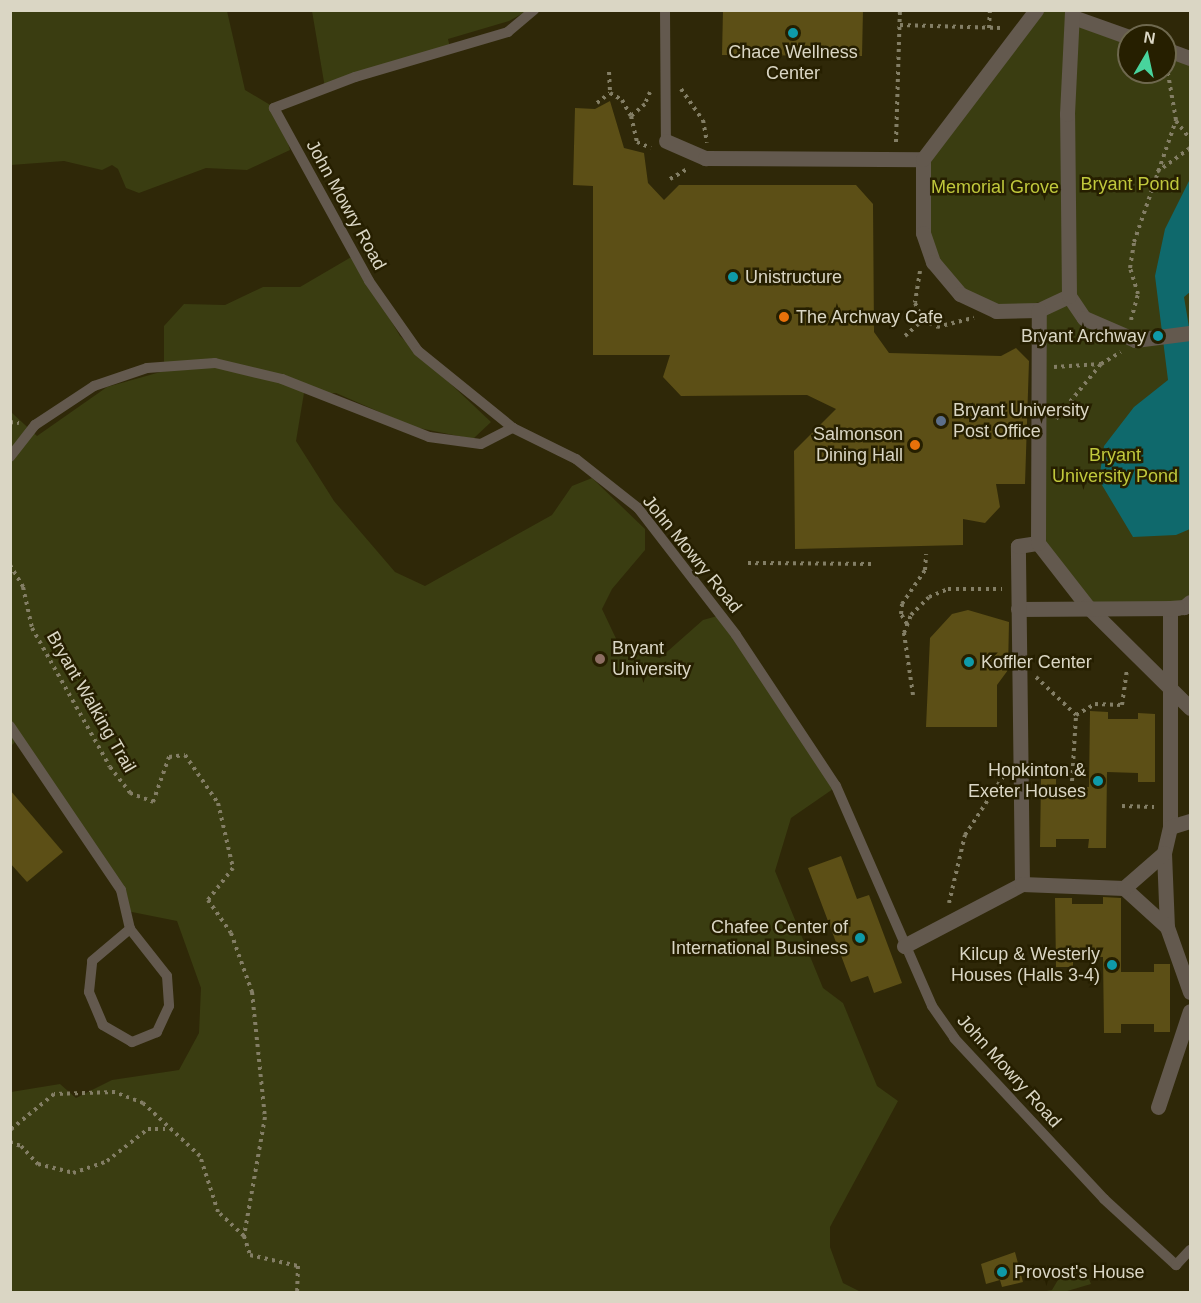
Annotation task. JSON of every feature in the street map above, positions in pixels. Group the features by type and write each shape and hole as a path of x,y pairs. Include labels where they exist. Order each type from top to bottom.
{"street":[{"path":"1036,10 922,159 923,233 933,262 960,294 996,311 1039,310 1069,296"},
{"path":"1117,32 1072,14 1067,114 1069,296 1084,318 1130,338 1157,338 1191,333"},
{"path":"666,141 705,158 922,159"},
{"path":"1039,310 1042,366 1038,543 1087,606 1191,708"},
{"path":"1022,884 1018,546 1038,543"},
{"path":"1018,609 1184,606 1167,683 1170,827 1164,853 1167,927 1191,992"},
{"path":"1170,827 1191,821"},
{"path":"1124,888 1164,853"},
{"path":"904,946 1022,884 1124,888 1167,927"},
{"path":"1158,1107 1191,1011"}],"lane":[{"name":"John Mowry Road","path":"534,10 508,32 355,77 274,108 369,281 418,351 513,428 576,459 638,508 688,572 836,786 932,1006 954,1038 1104,1199 1176,1265 1191,1250"},
{"path":"665,10 666,141"},
{"path":"10,457 35,425 94,386 147,368 215,363 282,379 429,437 481,444 513,428"},
{"path":"10,726 121,890 130,929 167,976 169,1006 157,1032 132,1042 103,1025 89,992 92,961 130,929"}],"path":[{"path":"896,159 900,10"},
{"path":"989,28 990,10"},
{"path":"900,25 1022,28"},
{"path":"609,72 610,93"},
{"path":"670,179 705,158 703,120 687,101 679,77"},
{"path":"1169,84 1176,120 1191,139"},
{"path":"597,103 610,93"},
{"path":"610,93 622,100 631,116"},
{"path":"1041,438 1101,364 1130,338 1138,294 1130,268 1134,242 1176,120"},
{"path":"1156,173 1191,148"},
{"path":"933,262 920,270 916,285 915,303 922,320 937,327 954,325 973,320 985,306"},
{"path":"905,336 922,320"},
{"path":"1042,366 1101,364"},
{"path":"913,695 905,656 907,624 901,614 902,604 925,570 926,554"},
{"path":"748,563 873,564"},
{"name":"Bryant Walking Trail","path":"10,565 23,587 32,628 110,767 130,793 153,802 169,757 185,755 218,804 233,868 208,900 231,933 252,992 265,1117 244,1236"},
{"path":"907,624 929,597 948,589 1018,589"},
{"path":"1076,715 1095,704 1122,705 1125,675 1134,652"},
{"path":"1020,662 1076,715"},
{"path":"1072,781 1076,715"},
{"path":"944,926 969,825 1020,755"},
{"path":"1122,806 1170,807"},
{"path":"10,1130 54,1094 97,1090 143,1103 165,1129 200,1156 218,1212 244,1236 250,1255 298,1266 297,1293"},
{"path":"10,1142 21,1146 38,1164 73,1173 107,1161 148,1129 165,1129"}],"green space":[{"path":"11,11 227,11 245,90 277,109 290,150 247,170 206,168 139,193 126,188 118,169 112,165 102,170 64,161 11,165"},
{"path":"312,11 527,11 509,21 448,39 451,52 325,88"},
{"path":"1036,11 1072,11 1117,32 1117,84 1177,84 1177,53 1190,58 1190,602 1087,606 1038,543 1039,310 1065,297 996,311 960,294 933,262 923,159"},
{"path":"353,256 400,336 491,422 473,439 414,427 336,393 304,393 296,441 334,501 395,572 425,586 552,515 572,486 592,478 645,529 645,550 612,589 602,609 621,649 660,658 703,620 721,615 833,789 791,818 775,871 823,988 843,1003 877,1086 898,1101 830,1227 830,1247 843,1283 861,1292 11,1292 11,1092 60,1084 76,1098 112,1080 179,1070 199,1033 201,988 177,921 127,911 121,886 16,741 11,746 11,412 37,436 107,387 164,371 164,326 184,304 225,305 263,287 300,287"},
{"path":"1065,1268 1089,1279 1091,1284 1064,1292 1041,1292 1052,1290"}],"water":[{"path":"1190,179 1190,292 1184,297 1190,333 1190,529 1176,535 1133,537 1099,480 1104,446 1134,407 1168,380 1155,276 1165,229"}],"building":[{"name":"Chace Wellness Center","path":"723,10 863,10 862,56 722,55"},
{"name":"Unistructure","path":"610,101 624,148 644,153 648,183 664,200 679,185 856,185 873,204 874,332 889,353 1001,356 1016,348 1029,361 1025,484 996,484 1000,507 985,523 963,519 963,545 795,549 794,451 836,409 807,395 681,396 663,377 670,355 593,355 593,186 573,185 575,108 595,109"},
{"name":"Koffler Center","path":"968,610 1009,622 1008,670 997,685 997,727 926,727 930,638 952,614"},
{"name":"Hopkinton & Exeter Houses","path":"1090,711 1108,712 1108,719 1138,719 1138,713 1155,714 1155,782 1138,782 1138,773 1107,772 1106,848 1088,848 1089,839 1056,839 1056,847 1040,847 1041,779 1056,779 1056,787 1089,787"},
{"path":"10,790 63,852 27,882 10,863"},
{"name":"Chafee Center of International Business","path":"841,856 857,899 869,895 902,983 874,993 868,976 851,982 808,868"},
{"name":"Kilcup & Westerly Houses (Halls 3-4)","path":"1103,897 1121,898 1121,972 1154,972 1154,964 1170,964 1170,1032 1154,1032 1154,1024 1121,1024 1121,1033 1104,1033 1103,957 1073,957 1073,967 1056,967 1055,898 1072,898 1072,904 1103,904"},
{"name":"Provost's House","path":"1015,1252 1023,1282 1002,1287 1000,1280 986,1284 981,1264"}],"place":[{"name":"Chace Wellness Center","path":"793,33"},
{"name":"Unistructure","path":"733,277"},
{"name":"The Archway Cafe","path":"784,317"},
{"name":"Bryant Archway","path":"1158,336"},
{"name":"Bryant University Post Office","path":"941,421"},
{"name":"Salmonson Dining Hall","path":"915,445"},
{"name":"Bryant University","path":"600,659"},
{"name":"Koffler Center","path":"969,662"},
{"name":"Hopkinton & Exeter Houses","path":"1098,781"},
{"name":"Chafee Center of International Business","path":"860,938"},
{"name":"Kilcup & Westerly Houses (Halls 3-4)","path":"1112,965"},
{"name":"Provost's House","path":"1002,1272"}],"park label":[{"name":"Bryant Pond","path":"1130,184"},
{"name":"Memorial Grove","path":"995,187"},
{"name":"Bryant University Pond","path":"1115,466"}]}
